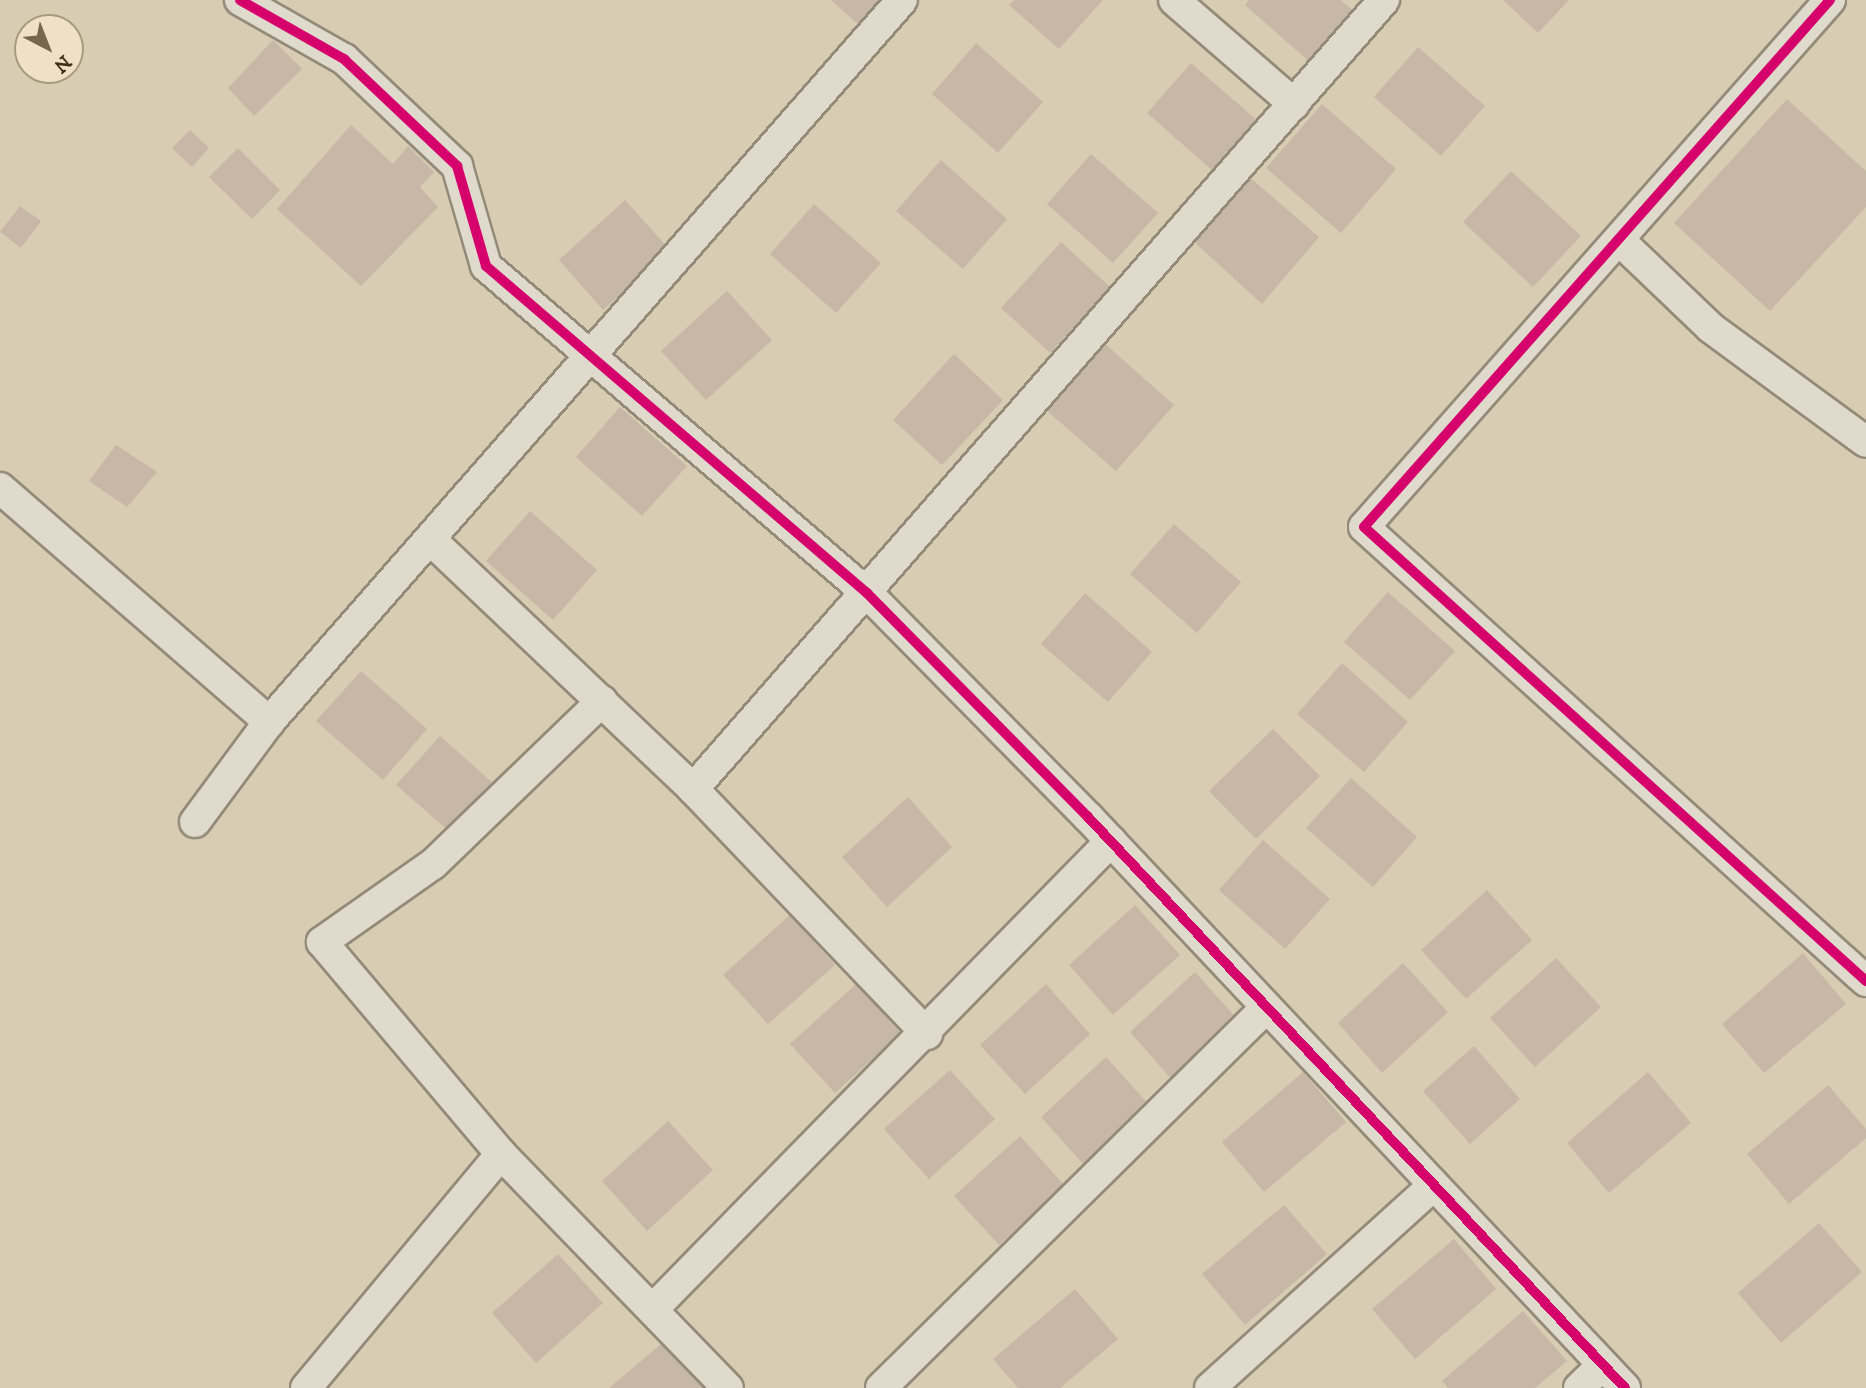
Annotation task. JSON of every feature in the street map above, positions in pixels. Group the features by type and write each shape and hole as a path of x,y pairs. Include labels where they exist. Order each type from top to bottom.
{"street":[{"path":"240,0 344,58 457,166 486,265 867,593 1111,841 1625,1388"},
{"path":"195,822 269,722 593,359 902,0"},
{"path":"1174,0 1294,104"},
{"path":"693,789 1384,0"},
{"path":"1829,0 1364,527 1866,981"},
{"path":"1619,240 1712,328 1866,442"},
{"path":"0,488 269,722"},
{"path":"432,541 693,789 927,1034"},
{"path":"602,701 433,863 322,942 502,1154 655,1307 728,1388"},
{"path":"655,1307 927,1034 1111,841"},
{"path":"881,1388 1267,1007"},
{"path":"306,1388 502,1154"},
{"path":"1210,1388 1434,1185"},
{"path":"1579,1388 1604,1366"}],"building":[{"path":"831,0 881,0 859,25"},
{"path":"1014,0 1103,0 1059,49 1009,5"},
{"path":"1249,0 1341,0 1356,13 1312,64 1245,5"},
{"path":"1503,0 1569,0 1538,33"},
{"path":"273,40 302,69 254,116 228,88"},
{"path":"976,43 1043,102 998,153 932,94"},
{"path":"1418,47 1485,106 1441,156 1374,97"},
{"path":"1191,63 1258,121 1213,171 1147,113"},
{"path":"1787,99 1866,171 1866,207 1770,311 1674,223"},
{"path":"1322,104 1396,169 1341,233 1266,168"},
{"path":"351,125 393,164 408,146 434,172 420,187 438,207 361,286 277,209"},
{"path":"190,130 209,148 192,167 172,148"},
{"path":"238,148 280,190 252,219 209,177"},
{"path":"1091,154 1158,213 1113,263 1047,204"},
{"path":"941,160 1007,219 963,269 896,211"},
{"path":"1511,171 1581,236 1533,287 1463,222"},
{"path":"1247,175 1319,237 1262,304 1192,240"},
{"path":"625,200 670,250 603,310 559,260"},
{"path":"814,204 881,263 836,313 770,254"},
{"path":"20,206 41,221 21,248 0,232"},
{"path":"1061,242 1110,287 1050,353 1001,308"},
{"path":"727,291 772,340 706,400 661,351"},
{"path":"1104,343 1174,405 1116,471 1045,409"},
{"path":"954,354 1003,400 942,465 893,420"},
{"path":"620,407 687,466 642,516 576,457"},
{"path":"116,445 157,472 127,507 89,481"},
{"path":"530,511 597,570 553,620 486,561"},
{"path":"1174,524 1241,582 1197,633 1130,574"},
{"path":"1388,592 1455,651 1410,700 1344,642"},
{"path":"1085,593 1152,652 1108,702 1041,644"},
{"path":"1342,663 1408,722 1364,772 1297,714"},
{"path":"361,671 427,729 383,780 316,721"},
{"path":"1273,729 1320,776 1256,839 1209,791"},
{"path":"440,736 493,783 450,832 396,785"},
{"path":"1351,778 1417,837 1373,887 1306,828"},
{"path":"908,797 952,847 887,907 842,857"},
{"path":"1263,840 1330,899 1285,949 1219,890"},
{"path":"1487,890 1532,940 1466,999 1421,950"},
{"path":"1135,905 1180,955 1113,1015 1069,965"},
{"path":"790,915 835,965 768,1024 723,975"},
{"path":"1803,953 1846,1004 1764,1073 1722,1024"},
{"path":"1556,958 1601,1007 1535,1067 1490,1018"},
{"path":"1403,963 1448,1012 1382,1073 1338,1023"},
{"path":"1195,972 1240,1022 1174,1082 1130,1032"},
{"path":"856,984 901,1033 835,1093 790,1044"},
{"path":"1046,984 1090,1034 1025,1094 980,1045"},
{"path":"1474,1046 1520,1099 1470,1144 1423,1091"},
{"path":"1106,1057 1151,1107 1085,1166 1041,1117"},
{"path":"950,1070 995,1119 929,1179 884,1129"},
{"path":"1303,1072 1346,1122 1264,1192 1222,1142"},
{"path":"1648,1072 1691,1123 1609,1193 1567,1143"},
{"path":"1828,1085 1866,1129 1866,1138 1789,1204 1747,1154"},
{"path":"668,1121 713,1170 647,1231 602,1181"},
{"path":"1020,1136 1065,1186 999,1245 954,1196"},
{"path":"1284,1205 1327,1254 1245,1325 1202,1274"},
{"path":"1819,1223 1862,1272 1781,1343 1738,1293"},
{"path":"1454,1239 1496,1289 1415,1359 1372,1309"},
{"path":"558,1254 603,1303 536,1363 492,1313"},
{"path":"1075,1289 1118,1339 1060,1388 1018,1388 993,1359"},
{"path":"1523,1311 1567,1361 1535,1388 1448,1388 1442,1381"},
{"path":"667,1339 708,1388 609,1388"}],"cycle path":[{"path":"240,0 344,59 457,166 486,266 867,593 1088,817 1625,1388"},
{"path":"1830,0 1364,527 1866,981"}]}
